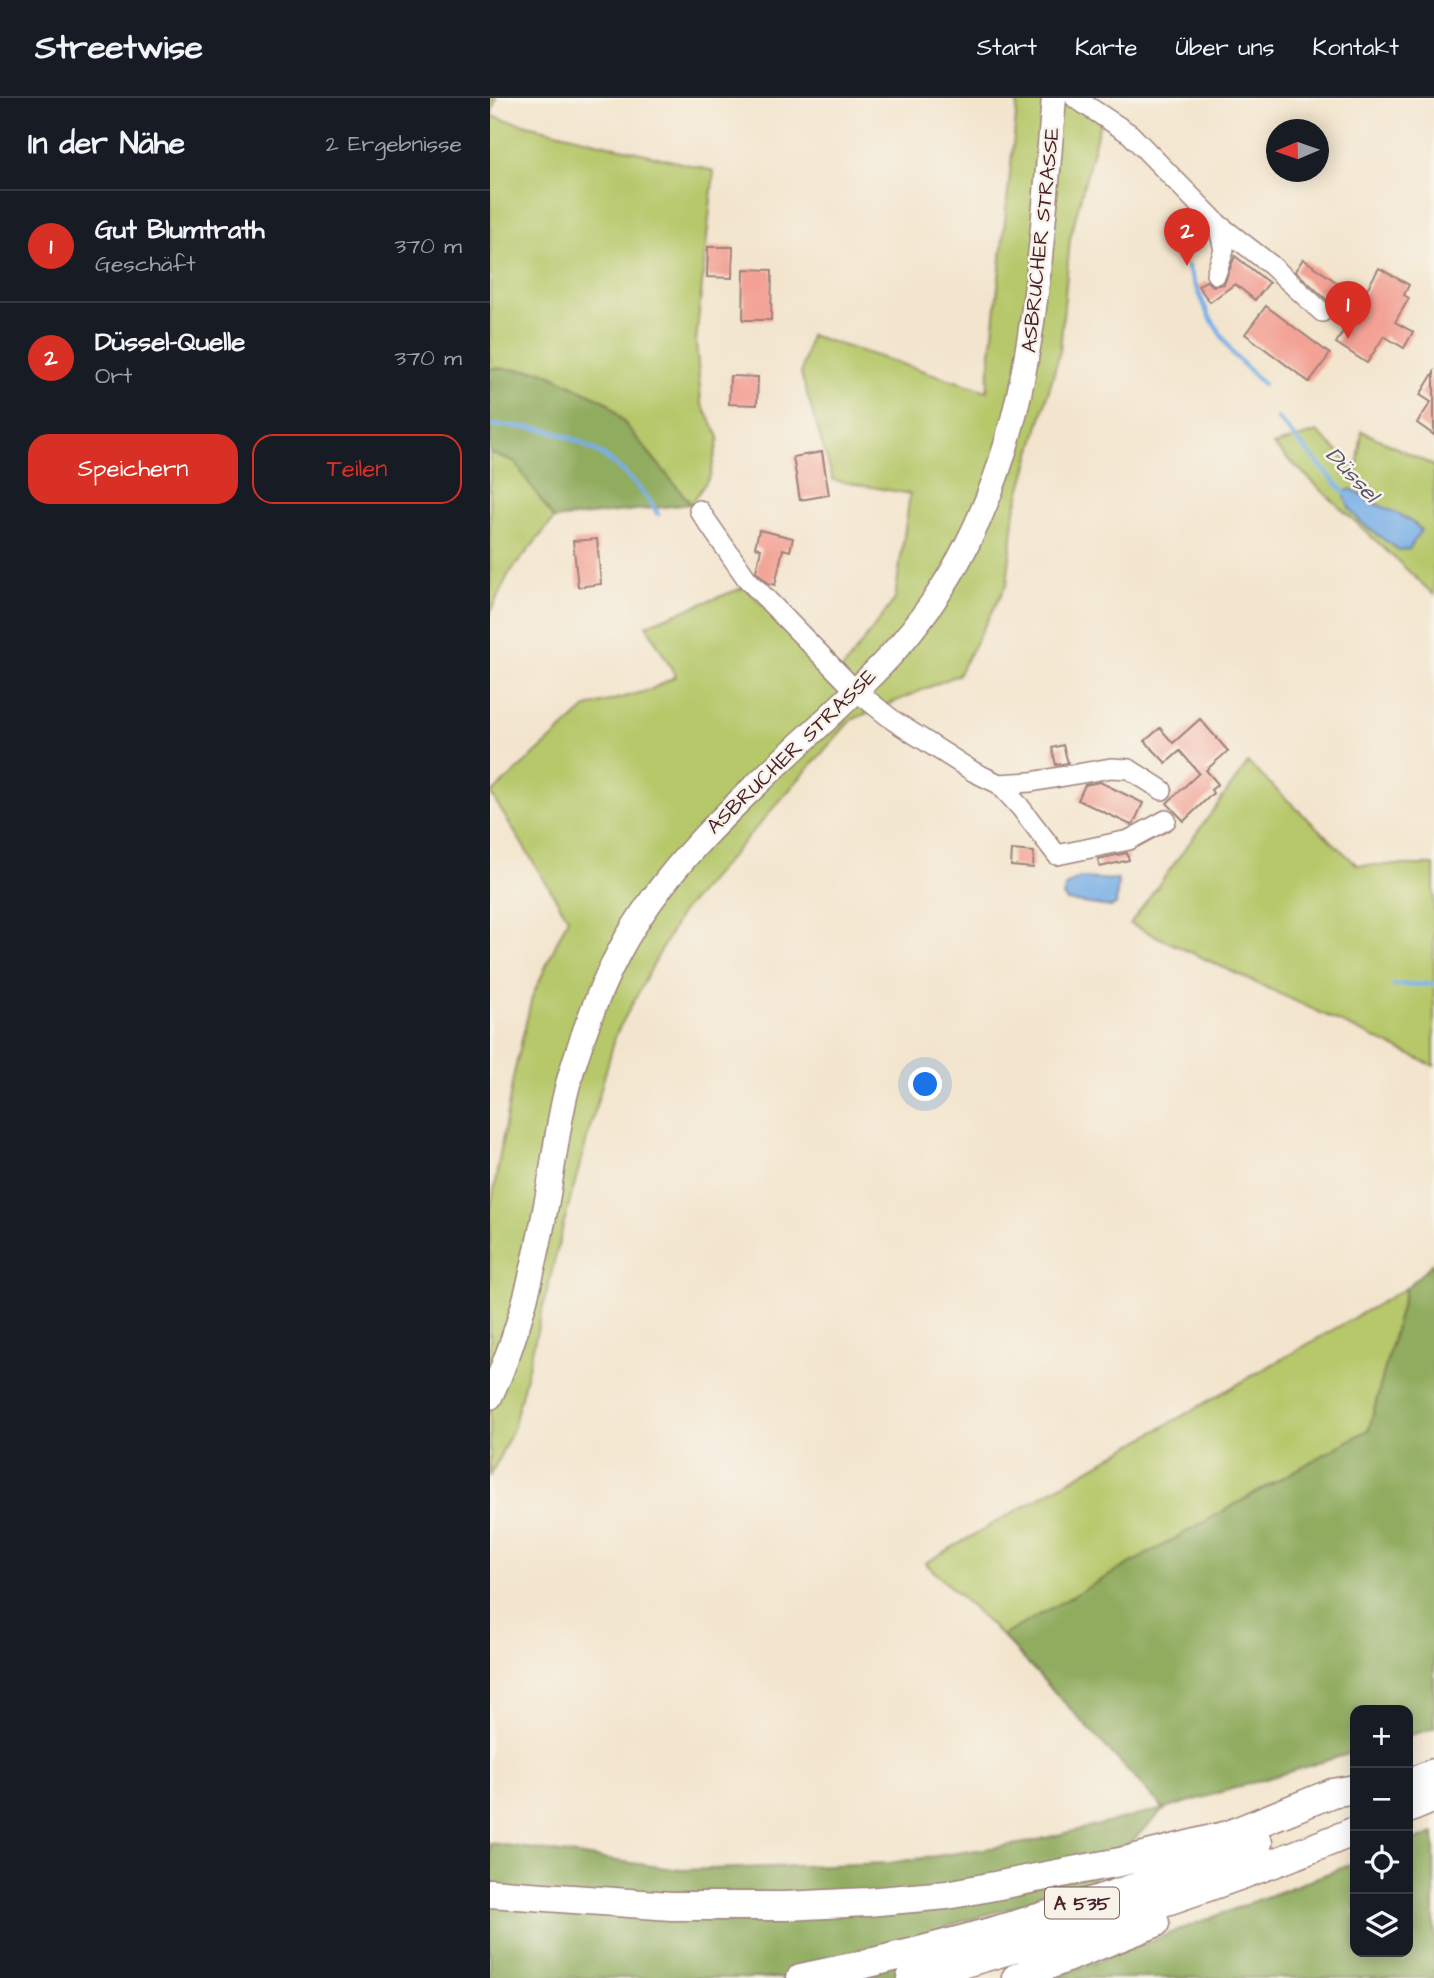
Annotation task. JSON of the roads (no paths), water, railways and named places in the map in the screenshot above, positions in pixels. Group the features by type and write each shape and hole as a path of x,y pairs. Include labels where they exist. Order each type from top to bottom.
{"highway":[{"path":"1413,1776 1434,1772"},
{"path":"1413,1781 1434,1772"},
{"path":"490,1892 671,1906 799,1905 947,1895 1120,1862 1228,1835 1332,1793 1350,1789"},
{"path":"1413,1807 1434,1798"},
{"name":"A 535","path":"801,1978 893,1959 1125,1891 1205,1864 1350,1807"},
{"name":"A 535","path":"911,1978 1062,1936 1223,1883 1350,1833"},
{"path":"1016,1978 1173,1916 1223,1883"}],"main road":[{"name":"ASBRUCHER STRASSE","path":"490,1397 514,1337 534,1261 571,1072 592,1013 619,953 656,896 701,838 855,690 918,622 974,531 1000,466 1017,409 1030,346 1054,98"}],"lane":[{"path":"1075,98 1130,134 1218,224 1271,265 1322,312"},
{"path":"1216,274 1224,250 1218,224"},
{"path":"699,510 747,579 855,690 894,721 974,772 999,784 1057,855 1129,840 1166,820"},
{"path":"999,784 1031,782 1111,768 1129,769 1162,790"}],"water":[{"path":"1351,489 1403,517 1421,530 1409,549 1399,550 1357,518 1346,502 1344,492"},
{"path":"1079,878 1118,880 1116,905 1111,907 1067,901 1063,896 1066,886"}],"waterway":[{"name":"Düssel","path":"1187,266 1208,314 1233,354 1263,384"},
{"name":"Düssel","path":"1277,418 1347,495"},
{"path":"490,425 547,430 586,445 626,474 658,514"},
{"path":"1394,985 1434,984"}],"place":[{"name":"Düssel-Quelle","path":"1187,266"},
{"name":"Gut Blumtrath","path":"1348,339"}]}
